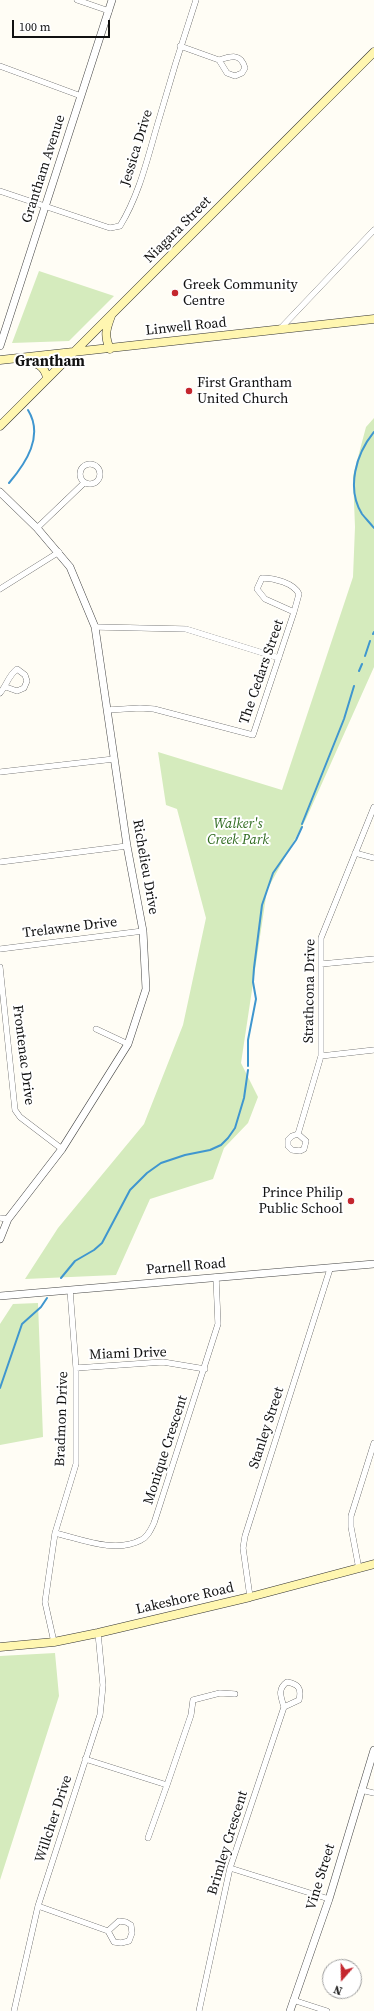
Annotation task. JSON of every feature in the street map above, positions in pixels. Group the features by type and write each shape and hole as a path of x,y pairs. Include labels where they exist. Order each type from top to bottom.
{"main road":[{"name":"Niagara Street","path":"0,426 374,52"},
{"path":"110,349 105,338 105,331 112,314"},
{"name":"Linwell Road","path":"0,360 374,319"},
{"path":"15,359 29,361 42,366 47,378"},
{"name":"Lakeshore Road","path":"0,1647 54,1642 98,1633 250,1597 374,1564"}],"street":[{"path":"77,0 109,11"},
{"name":"Grantham Avenue","path":"0,346 112,0"},
{"name":"Jessica Drive","path":"46,205 110,228 120,226 139,187 180,46 196,0"},
{"path":"180,46 219,60 227,73 235,76 242,73 245,68 243,61 237,56 230,56 219,60"},
{"path":"0,68 81,96"},
{"path":"0,191 46,205"},
{"path":"279,330 374,230"},
{"path":"37,528 84,483"},
{"name":"Richelieu Drive","path":"0,492 37,528 59,552 70,567 95,627 127,846 143,931 146,989 128,1044 62,1149 8,1219 0,1240"},
{"path":"0,589 59,552"},
{"name":"The Cedars Street","path":"108,710 140,708 154,709 253,735 279,658 300,594 290,585 262,578 257,590 261,596 294,612"},
{"path":"95,627 186,629 279,658"},
{"path":"0,693 6,687"},
{"path":"0,772 114,759"},
{"name":"Strathcona Drive","path":"298,1134 321,1056 321,938 323,929 374,807"},
{"path":"0,862 127,846"},
{"path":"355,853 374,858"},
{"name":"Trelawne Drive","path":"0,949 143,931"},
{"path":"321,964 374,959"},
{"name":"Frontenac Drive","path":"0,968 15,1110 20,1117 62,1149"},
{"path":"96,1029 128,1044"},
{"path":"321,1056 374,1050"},
{"path":"0,1218 8,1219"},
{"name":"Parnell Road","path":"0,1296 374,1264"},
{"name":"Stanley Street","path":"250,1597 243,1548 245,1536 330,1268"},
{"name":"Monique Crescent","path":"55,1533 111,1546 142,1540 148,1534 154,1523 205,1369 218,1324 216,1277"},
{"name":"Bradmon Drive","path":"54,1642 45,1602 55,1533 76,1464 76,1368 70,1290"},
{"name":"Miami Drive","path":"76,1368 163,1362 205,1369"},
{"path":"359,1569 351,1527 351,1516 374,1443"},
{"name":"Willcher Drive","path":"14,2011 38,1906 100,1715 103,1685 98,1633"},
{"name":"Brimley Crescent","path":"198,2011 230,1868 284,1707 280,1692 282,1686 287,1682 294,1683 299,1686 301,1693 298,1700 284,1707"},
{"path":"148,1838 191,1715 193,1700 220,1693 235,1694"},
{"name":"Vine Street","path":"290,2011 329,1899 374,1750"},
{"path":"85,1759 167,1785"},
{"path":"361,1790 374,1793"},
{"path":"230,1868 329,1899"},
{"path":"38,1906 108,1931 114,1942 121,1944 129,1941 132,1933 131,1925 126,1922 119,1921 113,1924 108,1931"},
{"path":"293,2000 327,2011"}],"green space":[{"path":"39,271 114,296 69,341 12,343"},
{"name":"Walker's Creek Park","path":"374,418 374,667 306,819 267,890 241,1063 258,1097 248,1123 224,1148 213,1179 150,1199 116,1275 25,1279 58,1228 144,1124 183,1025 206,918 177,809 166,805 158,752 282,790 353,577 355,527 353,476 366,427"},
{"path":"38,1303 43,1437 0,1445 0,1324 13,1304"},
{"path":"55,1653 59,1696 0,1880 0,1656"}],"waterway":[{"path":"9,483 27,458 34,439 32,420 28,410"},
{"path":"374,432 362,450 355,472 354,482 357,504 362,514 374,528"},
{"path":"365,656 370,641"},
{"path":"359,671 362,664"},
{"path":"302,824 344,719 354,686"},
{"path":"248,1066 248,1040 256,999 253,982 254,968 262,905 273,873 296,840 302,827"},
{"path":"61,1278 75,1261 94,1250 102,1243 130,1190 147,1173 161,1163 185,1155 210,1150 221,1145 228,1138 235,1128 244,1098 248,1070"},
{"path":"0,1388 22,1324 41,1307 47,1298"}],"place":[{"name":"Greek Community Centre","path":"175,293"},
{"name":"First Grantham United Church","path":"189,391"},
{"name":"Prince Philip Public School","path":"351,1201"}],"district":[{"name":"Grantham","path":"50,362"}]}
